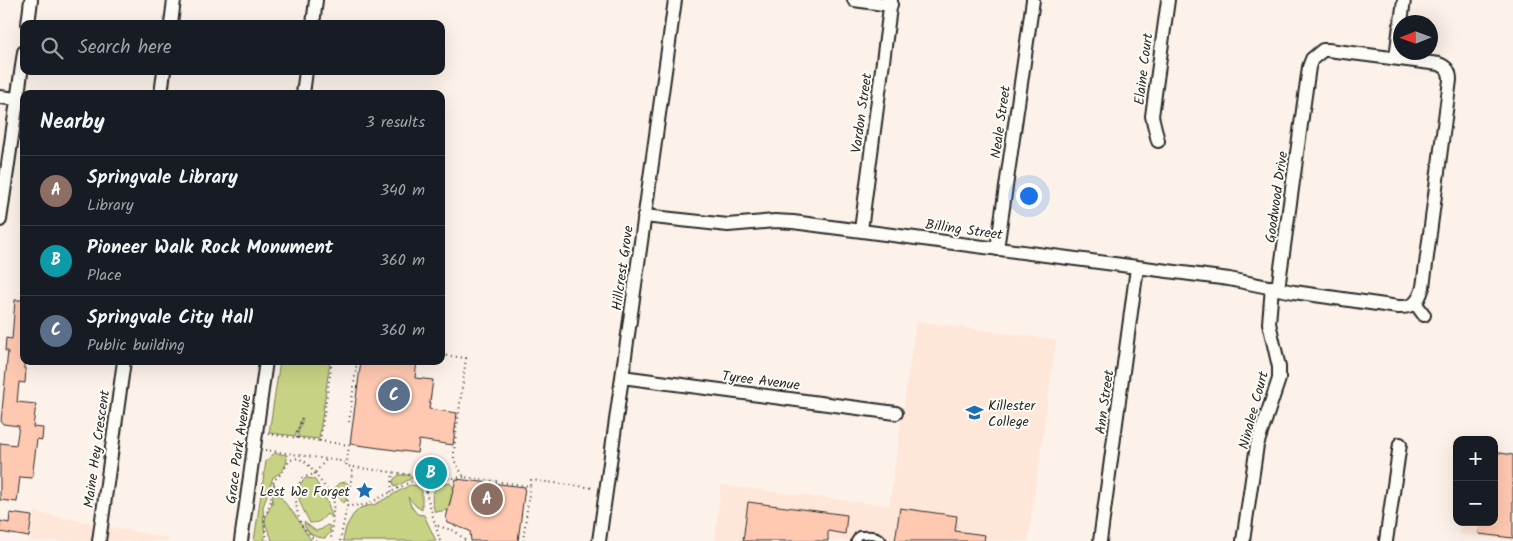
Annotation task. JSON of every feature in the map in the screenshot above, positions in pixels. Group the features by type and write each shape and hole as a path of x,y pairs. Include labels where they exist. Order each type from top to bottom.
{"street":[{"path":"28,20 31,0"},
{"path":"172,20 174,0"},
{"path":"314,20 316,0"},
{"name":"Hillcrest Grove","path":"599,541 674,0"},
{"path":"854,0 891,2"},
{"name":"Neale Street","path":"997,249 1033,0"},
{"name":"Elaine Court","path":"1158,141 1152,116 1168,0"},
{"path":"1402,15 1404,0"},
{"name":"Vardon Street","path":"860,230 891,2"},
{"name":"Goodwood Drive","path":"1275,288 1310,62 1319,52 1328,50 1393,58"},
{"name":"Goodwood Drive","path":"1409,60 1441,65 1448,69 1450,80 1422,286 1416,304"},
{"path":"0,220 19,115 17,99 21,75"},
{"path":"162,90 163,75"},
{"path":"304,90 305,75"},
{"path":"0,97 17,99"},
{"name":"Billing Street","path":"644,216 728,225 775,221 860,230 1237,280 1275,288"},
{"name":"Ann Street","path":"1100,541 1138,268"},
{"path":"1275,288 1404,307 1416,304 1424,315"},
{"name":"Ninalee Court","path":"1243,541 1257,445 1279,379 1279,367 1269,323 1275,288"},
{"name":"Maine Hey Crescent","path":"99,541 123,365"},
{"name":"Grace Park Avenue","path":"241,541 265,365"},
{"name":"Tyree Avenue","path":"622,377 896,413"},
{"path":"1386,541 1400,444"}],"lane":[{"path":"855,541 859,535 870,534 880,537 883,541"}],"path":[{"path":"445,355 466,358 454,450 454,460 464,477"},
{"path":"320,441 331,365"},
{"path":"349,422 356,365"},
{"path":"297,438 296,432 302,418"},
{"path":"268,434 349,445 346,466 442,479 464,477 530,486"},
{"path":"265,450 347,462"},
{"path":"267,541 264,519 271,501 271,489 274,480 281,474 290,460 298,458 307,463 334,499 332,541"},
{"path":"316,541 304,529 297,512 296,487 302,478 314,474 327,459"},
{"path":"336,541 340,541 353,467"},
{"path":"391,492 393,472"},
{"path":"417,475 417,483"},
{"path":"426,492 442,479"},
{"path":"523,541 531,480 595,488"},
{"path":"347,506 366,506 412,481 423,486 426,492 440,541"},
{"path":"437,526 455,531 466,541"}],"shaded area":[{"name":"Killester College","path":"916,321 1056,340 1028,541 715,541 721,485 889,506"},
{"path":"1513,484 1513,541 1459,534 1460,526 1498,526 1498,514"},
{"path":"35,512 168,538 168,541 31,541"}],"green space":[{"path":"279,365 329,365 319,439 298,437 302,418 296,436 269,433"},
{"path":"275,453 287,455 286,462 282,471 273,477 263,507 265,541 254,541 266,461"},
{"path":"399,475 408,475 412,478 395,487 394,479"},
{"path":"306,478 314,479 320,488 329,506 331,518 327,514 318,522 310,523 301,506 298,494 301,483"},
{"path":"346,482 349,485 346,501 343,503 333,489 339,483"},
{"path":"274,483 280,496 312,541 272,541 265,522 272,503"},
{"path":"450,483 454,488 448,510 435,512 432,501 434,492 439,486"},
{"path":"410,485 418,486 422,491 422,510 408,497 411,506 417,514 424,515 436,541 343,541 346,527 360,508 376,504"},
{"path":"304,522 316,531 327,525 330,526 330,533 325,538 314,536 308,532"}],"building":[{"path":"15,300 20,300 20,365 24,365 24,369 26,369 25,383 19,382 17,402 36,404 33,427 43,428 42,440 37,439 32,478 20,477 17,502 0,500 0,443 16,445 19,426 3,424 1,421 8,351 5,351 6,338 12,339"},
{"path":"360,365 417,365 415,378 433,380 429,409 457,413 453,445 419,440 417,453 350,444"},
{"path":"1498,453 1513,455 1513,538 1479,534 1480,526 1498,526"},
{"path":"456,479 525,487 518,541 471,541 470,531 448,523 446,518"},
{"path":"748,502 847,515 845,534 828,531 828,541 743,541"},
{"path":"900,508 957,516 955,531 985,535 984,541 895,541"},
{"path":"10,513 32,516 29,537 0,532 0,521 9,523"}],"place":[{"name":"Springvale City Hall","path":"394,395"},
{"name":"Killester College","path":"974,413"},
{"name":"Pioneer Walk Rock Monument","path":"431,473"},
{"name":"Lest We Forget","path":"364,491"},
{"name":"Springvale Library","path":"487,499"}]}
